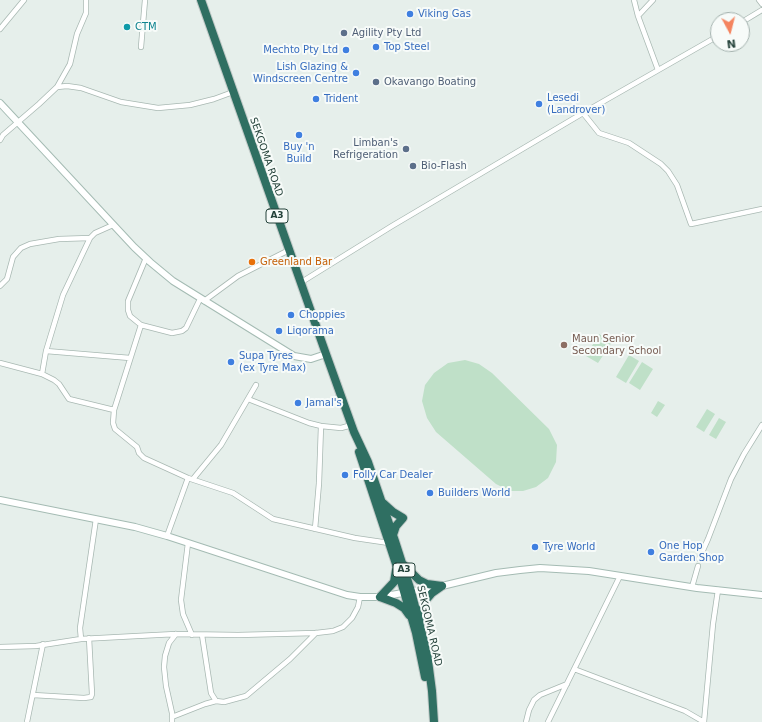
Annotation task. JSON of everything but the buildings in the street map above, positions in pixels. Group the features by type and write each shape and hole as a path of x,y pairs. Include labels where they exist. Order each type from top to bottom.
{"highway":[{"name":"SEKGOMA ROAD","path":"201,0 300,283 353,429 368,462 381,500 391,539"},
{"name":"SEKGOMA ROAD","path":"353,429 362,464 391,539 426,653 432,691 434,722"},
{"path":"381,500 390,510 403,518 396,526 391,539"},
{"path":"417,625 404,608 391,600 380,597 394,582 399,563 419,580 427,584 442,586"},
{"path":"417,625 426,600 432,593 442,586"}],"street":[{"path":"0,29 24,0"},
{"path":"0,140 2,134 18,122 57,87 70,64 77,34 86,13 86,0"},
{"path":"141,47 145,0"},
{"path":"634,0 638,16 658,70"},
{"path":"638,16 652,0"},
{"path":"759,0 762,4"},
{"path":"750,17 762,10"},
{"path":"300,283 392,226 583,113 710,41"},
{"path":"57,87 67,86 81,88 121,102 158,108 190,105 214,99 233,92"},
{"path":"0,103 113,225 146,258 173,281 294,356 310,358 326,354"},
{"path":"583,113 599,133 629,143 665,167 677,185 691,224 762,209"},
{"path":"42,374 46,351 63,295 90,238 95,233 113,225"},
{"path":"0,286 8,279 13,257 22,248 30,244 59,239 90,238"},
{"path":"146,258 128,301 130,316 141,325 172,332 182,331 186,328 202,300 238,276 289,250"},
{"path":"141,325 114,410 113,426 137,447 141,456 190,478 233,492 273,518 355,538 391,539"},
{"path":"46,351 130,358"},
{"path":"0,363 42,374 59,384 69,399 114,410"},
{"path":"168,536 190,478 221,445 256,385"},
{"path":"248,399 309,424 353,429"},
{"path":"699,559 731,479 762,425"},
{"path":"315,529 319,483 321,426"},
{"path":"0,500 134,527 168,536 346,595 360,597 380,597 442,586 496,573 540,568 589,571 692,587 762,595"},
{"path":"81,639 80,628 96,519"},
{"path":"188,543 181,600 183,614 192,635"},
{"path":"692,587 698,566"},
{"path":"548,722 620,576"},
{"path":"574,669 685,711 704,722 713,624 718,590"},
{"path":"0,647 43,644 89,638 176,634 316,633 343,627 352,618 358,607 360,597"},
{"path":"176,634 169,643 165,656 164,667 172,719 205,704 216,701 224,702 246,696 290,659 316,633"},
{"path":"202,635 211,693 216,701"},
{"path":"33,695 84,698 91,697 89,638"},
{"path":"27,722 43,644"},
{"path":"526,722 529,710 534,700 540,695 567,684"}],"green space":[{"path":"599,334 612,342 598,363 586,356"},
{"path":"629,355 639,361 626,383 616,377"},
{"path":"465,360 479,364 492,373 549,429 557,445 556,462 548,478 536,487 523,491 510,491 496,484 436,432 427,418 422,401 425,385 434,373 448,363"},
{"path":"642,362 653,369 640,390 629,383"},
{"path":"658,401 665,405 657,417 651,413"},
{"path":"707,409 715,414 704,432 696,427"},
{"path":"719,418 726,422 716,439 709,435"}],"place":[{"name":"Viking Gas","path":"410,14"},
{"name":"CTM","path":"127,27"},
{"name":"Agility Pty Ltd","path":"344,33"},
{"name":"Top Steel","path":"376,47"},
{"name":"Mechto Pty Ltd","path":"346,50"},
{"name":"Lish Glazing & Windscreen Centre","path":"356,73"},
{"name":"Okavango Boating","path":"376,82"},
{"name":"Trident","path":"316,99"},
{"name":"Lesedi (Landrover)","path":"539,104"},
{"name":"Buy 'n Build","path":"299,135"},
{"name":"Limban's Refrigeration","path":"406,149"},
{"name":"Bio-Flash","path":"413,166"},
{"name":"Greenland Bar","path":"252,262"},
{"name":"Choppies","path":"291,315"},
{"name":"Liqorama","path":"279,331"},
{"name":"Maun Senior Secondary School","path":"564,345"},
{"name":"Supa Tyres (ex Tyre Max)","path":"231,362"},
{"name":"Jamal's","path":"298,403"},
{"name":"Folly Car Dealer","path":"345,475"},
{"name":"Builders World","path":"430,493"},
{"name":"Tyre World","path":"535,547"},
{"name":"One Hop Garden Shop","path":"651,552"}]}
